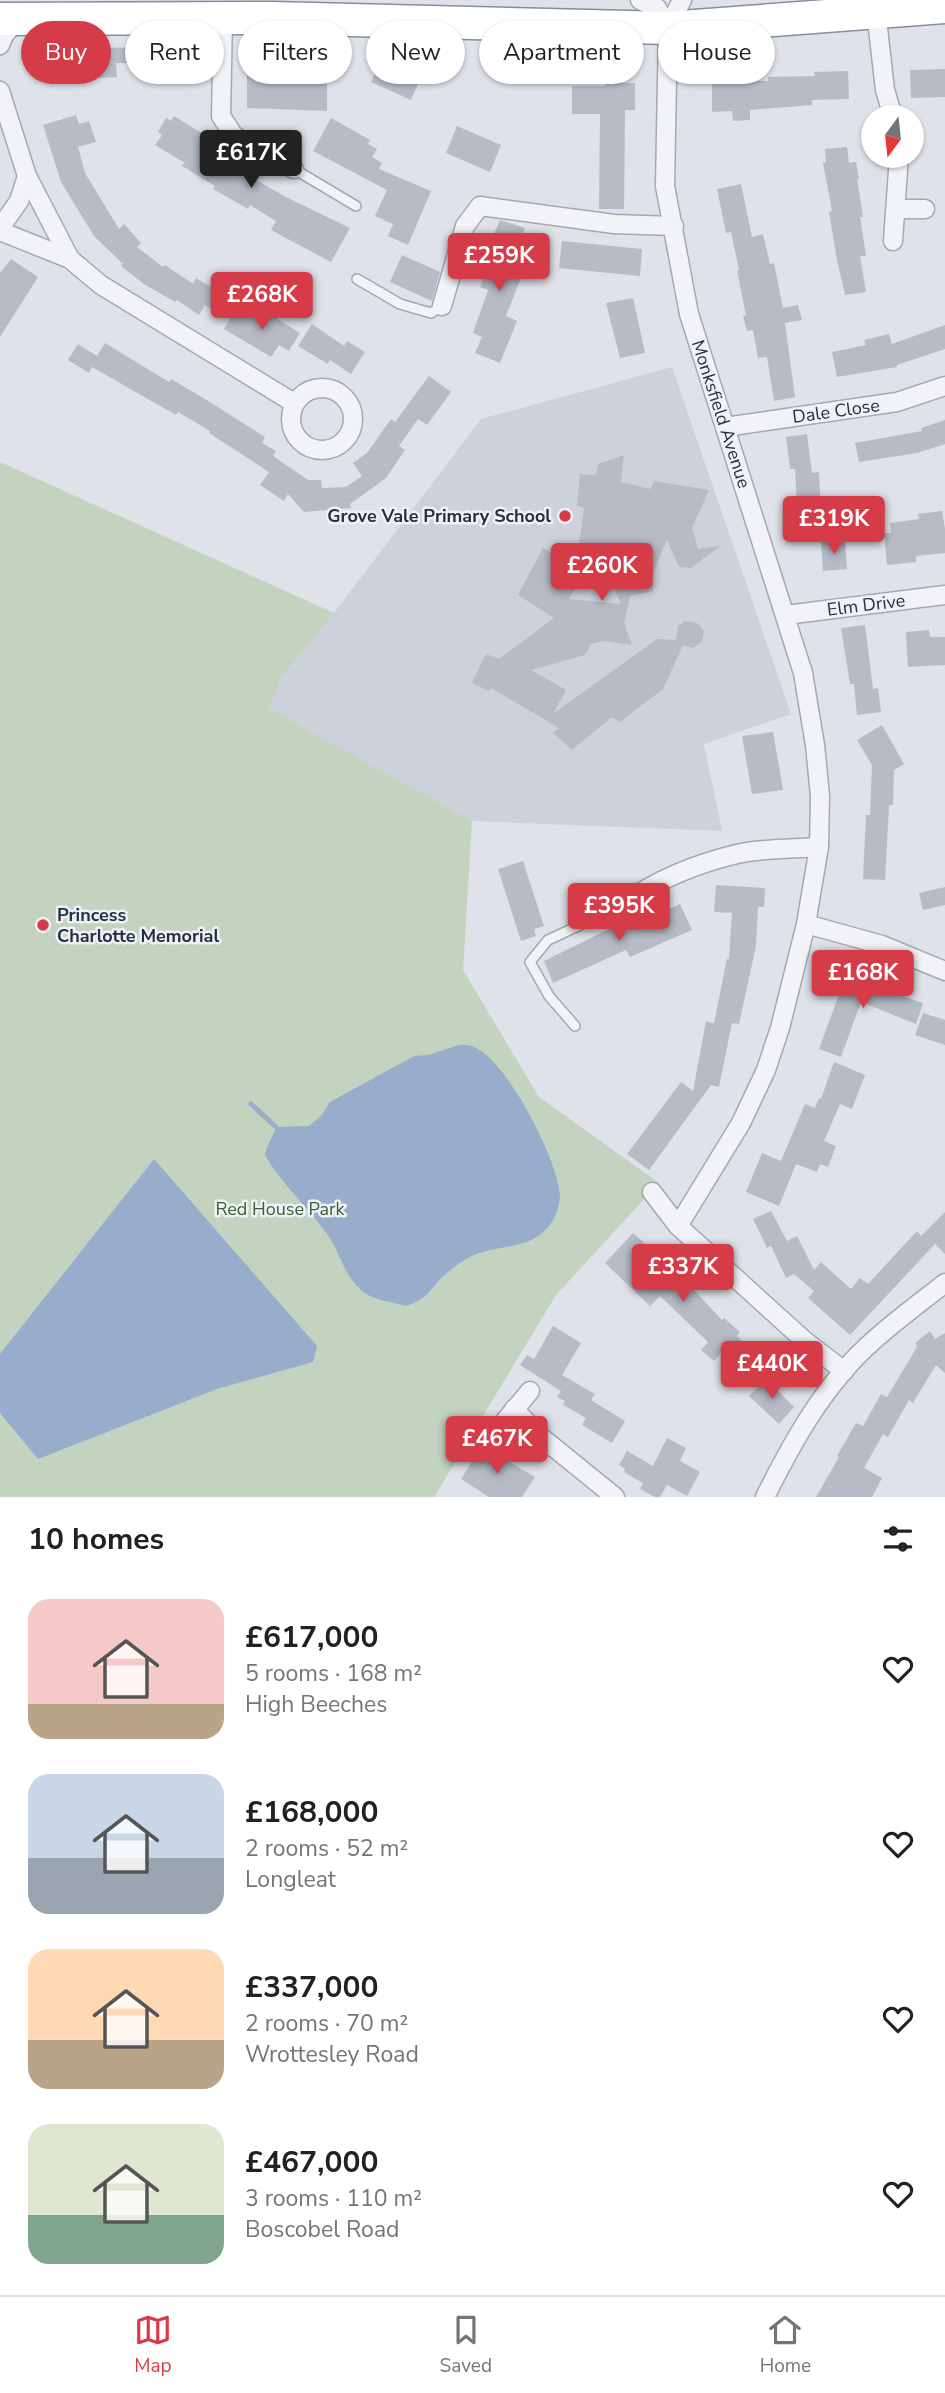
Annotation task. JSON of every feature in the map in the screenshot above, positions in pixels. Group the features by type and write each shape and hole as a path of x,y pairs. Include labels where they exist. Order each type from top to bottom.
{"highway":[{"path":"754,21 945,7"},
{"path":"9,19 223,19 658,28"}],"street":[{"path":"640,0 657,8 664,21"},
{"name":"Monksfield Avenue","path":"672,21 682,0"},
{"path":"876,11 885,89 890,105"},
{"path":"0,45 9,19"},
{"path":"223,19 221,116 234,136 294,169"},
{"name":"Monksfield Avenue","path":"667,84 665,186 689,314 803,673 820,796 819,847 806,924 780,1028 766,1070 741,1123 678,1226"},
{"path":"0,91 27,176 70,259"},
{"path":"893,241 898,168"},
{"path":"27,176 19,201 0,230 70,259 101,285 294,403"},
{"path":"442,306 465,226 481,206 614,224 674,226"},
{"path":"896,209 925,209"},
{"name":"Dale Close","path":"725,427 897,402 945,386"},
{"name":"Elm Drive","path":"786,615 945,595"},
{"path":"623,905 635,895 691,868 739,854 819,847"},
{"path":"806,924 882,945 945,971"},
{"path":"652,1192 678,1226 805,1341 844,1371"},
{"path":"765,1497 807,1420 844,1371 872,1342 945,1283"},
{"path":"499,1428 530,1391"},
{"path":"514,1409 541,1437 615,1497"}],"lane":[{"path":"294,169 356,206"},
{"path":"357,279 400,304 432,313 442,306"},
{"path":"575,1026 549,996 530,962 548,940 623,905"}],"shaded area":[{"name":"Grove Vale Primary School","path":"672,367 791,714 704,744 722,831 472,821 269,708 282,677 481,419"}],"green space":[{"name":"Red House Park","path":"0,462 334,613 282,677 269,708 472,821 463,970 539,1097 659,1183 556,1295 434,1497 0,1497"}],"water":[{"path":"459,1045 472,1046 487,1056 516,1091 551,1161 560,1198 557,1211 544,1232 526,1242 470,1257 447,1273 426,1295 406,1306 376,1298 355,1284 328,1235 265,1155 276,1127 309,1126 321,1116 330,1102 414,1056 428,1055"},
{"path":"154,1159 317,1346 313,1362 217,1389 38,1459 0,1413 0,1354"}],"building":[{"path":"125,47 125,63 116,63 117,77 111,77 111,48"},
{"path":"945,69 945,97 911,98 910,70"},
{"path":"848,71 849,99 812,100 812,105 750,110 750,120 733,121 732,111 712,112 712,84 775,84 775,77 815,76 814,72"},
{"path":"247,84 327,84 327,111 247,108"},
{"path":"375,84 418,84 411,100"},
{"path":"635,84 635,110 625,110 624,209 599,209 600,114 572,114 572,86"},
{"path":"76,115 79,124 89,121 96,142 78,147 85,173 119,229 124,224 141,243 137,247 163,267 165,265 193,284 196,278 228,297 218,313 205,305 199,315 177,300 175,302 144,284 121,266 123,264 94,236 61,182 43,125"},
{"path":"174,116 232,152 229,157 247,168 244,173 350,228 331,262 271,230 276,221 250,205 248,209 213,189 215,186 182,166 185,163 155,145 162,135 158,132 166,118 171,121"},
{"path":"331,118 370,140 368,144 377,149 372,157 382,163 379,169 431,191 408,245 388,236 393,224 375,216 387,190 313,151"},
{"path":"457,126 501,145 490,172 446,153"},
{"path":"847,147 849,163 856,162 859,179 863,217 860,217 866,256 860,256 866,292 845,295 829,212 832,211 823,163 826,162 825,149"},
{"path":"741,184 752,237 763,234 770,264 774,263 783,308 798,305 802,320 785,323 795,397 774,401 767,357 758,358 753,330 747,331 743,316 746,315 737,271 739,270 731,232 726,233 717,189"},
{"path":"500,220 525,228 508,270 522,275 506,316 517,321 500,363 475,353 482,337 473,333 488,290 480,287 489,265 482,262"},
{"path":"562,241 642,249 640,276 559,268"},
{"path":"402,255 440,272 432,301 390,282"},
{"path":"11,259 38,277 0,337 0,273"},
{"path":"633,298 645,353 620,358 606,303"},
{"path":"236,308 265,324 271,315 300,333 289,351 279,345 271,357 224,329"},
{"path":"312,324 344,346 347,341 365,352 351,374 330,360 328,364 298,346"},
{"path":"945,325 945,349 897,367 837,377 832,352 866,345 864,340 889,334 892,344"},
{"path":"105,343 169,382 171,379 265,437 262,443 276,451 273,456 308,480 321,480 322,488 346,487 362,476 353,463 367,453 391,419 395,422 429,376 451,392 427,425 418,419 399,446 405,450 386,478 350,504 351,508 304,512 288,494 284,501 260,485 269,472 209,433 210,431 178,412 176,415 92,367 89,373 68,360 78,344 97,356"},
{"path":"945,420 945,444 917,453 859,462 855,443 922,431 921,428"},
{"path":"807,434 812,473 819,472 821,511 826,510 828,539 805,541 802,503 797,503 795,469 790,469 786,437"},
{"path":"624,455 621,482 651,489 654,481 709,490 692,528 698,549 720,546 691,568 679,567 667,540 653,572 653,591 630,596 624,623 632,645 603,641 591,644 585,655 531,670 566,690 553,714 657,639 676,640 678,626 685,621 697,623 704,631 702,642 693,648 683,645 663,689 620,722 612,717 572,750 553,733 559,728 491,688 489,691 472,683 486,654 499,659 554,618 518,595 543,548 576,566 584,508 577,505 580,474 596,475 598,464","holes":["597,549 621,604 569,599"]},
{"path":"942,511 945,553 916,556 916,562 887,565 884,533 891,533 890,523 919,519 918,514"},
{"path":"845,540 847,569 823,571 821,542"},
{"path":"865,625 873,689 878,688 881,712 857,715 854,684 850,684 841,628"},
{"path":"929,630 930,637 945,637 945,665 908,667 906,632"},
{"path":"882,725 904,764 894,770 893,805 889,805 885,880 863,879 872,765 857,740"},
{"path":"773,732 783,790 752,794 742,736"},
{"path":"523,861 544,926 534,929 536,936 521,941 498,869"},
{"path":"716,885 765,888 764,907 758,907 756,946 739,1024 732,1023 719,1087 711,1085 649,1170 627,1154 681,1082 693,1091 706,1021 714,1023 729,959 732,913 714,912"},
{"path":"945,887 945,905 923,910 919,893"},
{"path":"680,904 692,930 630,957 626,950 553,983 544,961 613,927 617,934"},
{"path":"848,970 869,977 867,984 923,1003 916,1024 861,1002 841,1057 819,1049"},
{"path":"923,1013 945,1020 945,1045 915,1035"},
{"path":"834,1062 865,1075 852,1109 840,1104 824,1141 836,1146 828,1167 820,1164 817,1172 796,1164 779,1206 746,1192 762,1153 781,1161 805,1104 815,1108 819,1098 821,1099"},
{"path":"771,1211 787,1241 797,1236 814,1270 821,1262 851,1289 860,1278 868,1284 917,1231 921,1236 945,1212 945,1254 935,1244 850,1335 808,1298 814,1291 794,1274 786,1278 771,1246 767,1248 753,1219"},
{"path":"633,1233 675,1270 722,1320 724,1318 740,1332 737,1336 770,1369 754,1385 721,1353 714,1361 701,1350 708,1342 660,1296 650,1306 605,1263"},
{"path":"553,1326 581,1343 562,1375 595,1394 591,1400 625,1421 612,1443 582,1425 586,1418 563,1405 565,1401 557,1397 561,1391 520,1365 527,1355 534,1359"},
{"path":"930,1331 935,1339 945,1333 945,1373 936,1365 913,1403 909,1400 888,1437 883,1434 864,1468 882,1478 872,1497 816,1497 856,1423 863,1426 881,1394 887,1397 917,1347 915,1343"},
{"path":"766,1379 794,1407 779,1424 749,1396"},
{"path":"667,1438 686,1448 680,1461 700,1472 687,1496 667,1485 660,1497 655,1497 640,1489 643,1483 624,1472 625,1469 619,1465 627,1451 653,1466"},
{"path":"482,1446 535,1477 522,1497 489,1497 461,1479"}],"waterway":[{"path":"251,1104 276,1127"}],"place":[{"name":"Grove Vale Primary School","path":"565,516"},
{"name":"Princess Charlotte Memorial","path":"43,925"}]}
